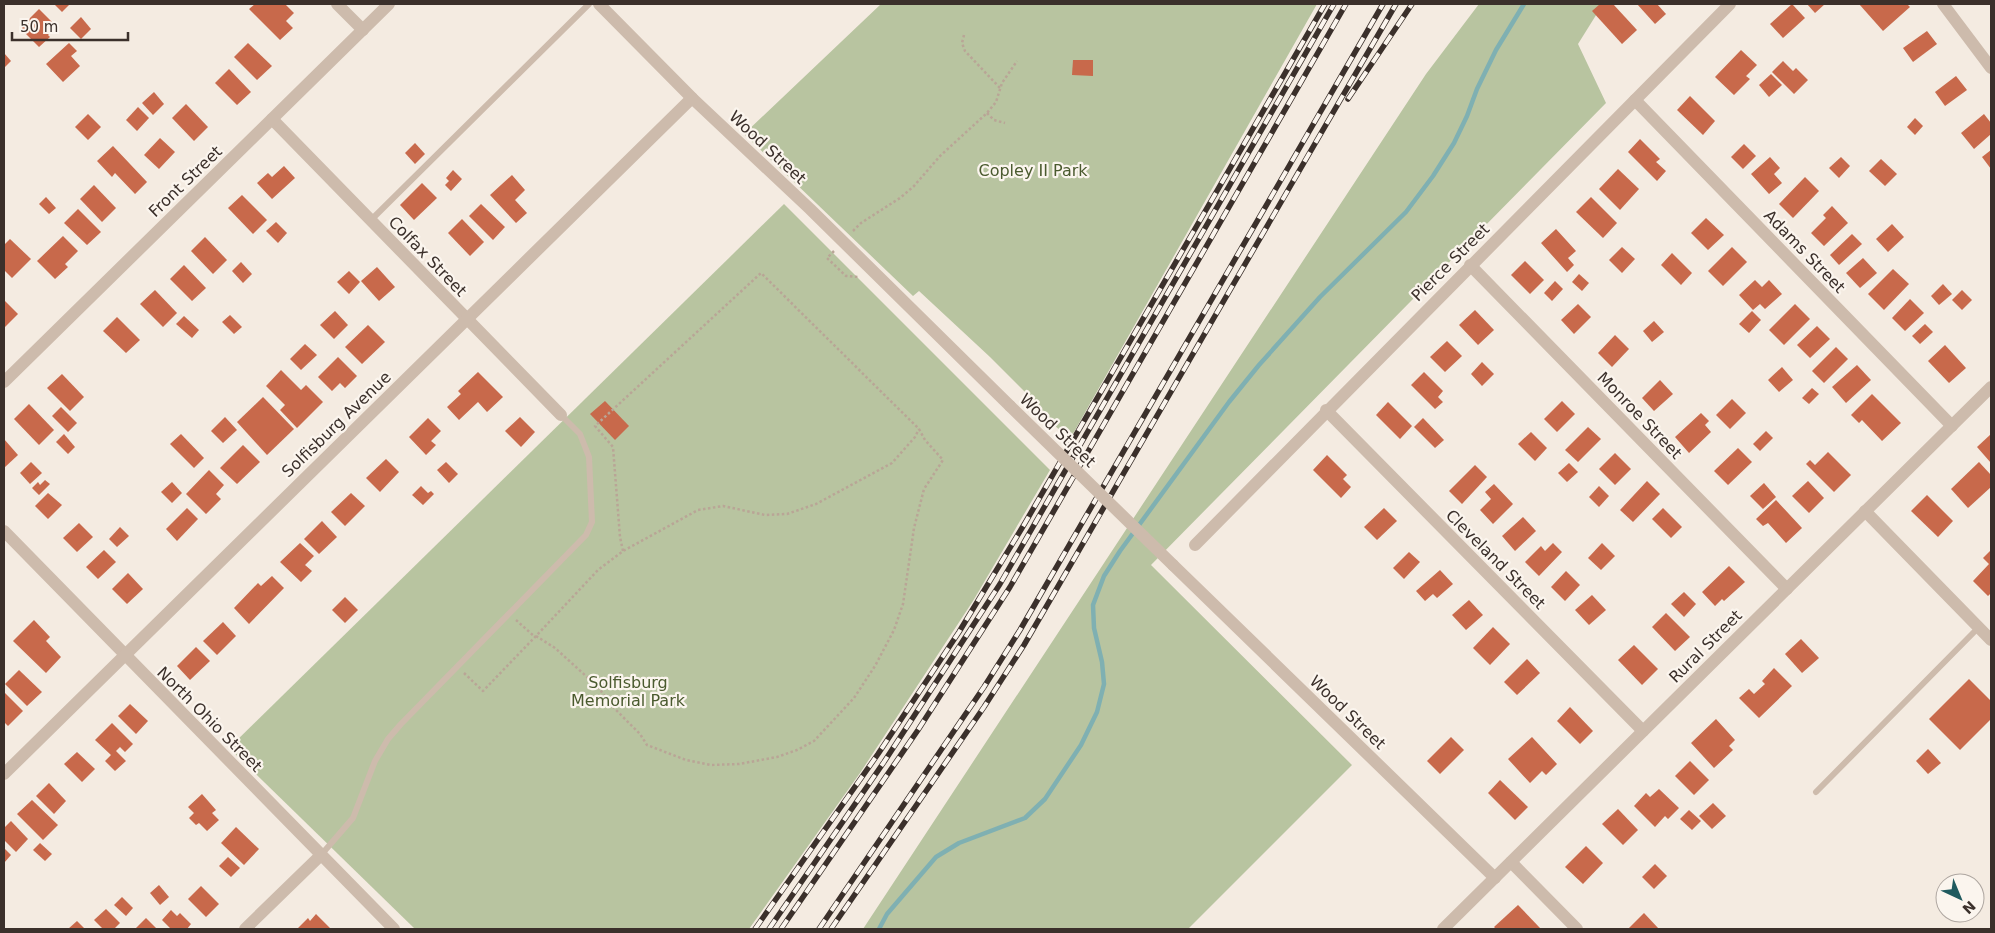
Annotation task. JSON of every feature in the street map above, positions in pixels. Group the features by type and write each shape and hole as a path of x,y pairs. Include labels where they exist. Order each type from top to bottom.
{"street":[{"path":"337,4 363,30"},
{"name":"Front Street","path":"4,382 389,4"},
{"name":"Wood Street","path":"599,4 692,98 803,203 1495,878"},
{"name":"Pierce Street","path":"1195,545 1326,410 1730,4"},
{"path":"1943,4 1991,68"},
{"name":"Solfisburg Avenue","path":"4,774 692,98"},
{"name":"Adams Street","path":"1635,100 1952,426"},
{"name":"Colfax Street","path":"272,119 561,416"},
{"name":"Monroe Street","path":"1470,265 1787,589"},
{"name":"Rural Street","path":"1443,929 1991,387"},
{"name":"Cleveland Street","path":"1326,410 1643,731"},
{"path":"1865,511 1991,640"},
{"name":"North Ohio Street","path":"4,531 394,929"},
{"path":"245,929 321,855"},
{"path":"1511,862 1577,929"}],"lane":[{"path":"371,220 589,4"},
{"path":"321,855 353,818 375,761 388,739 586,535 592,522 590,457 580,434 561,416"},
{"path":"1816,792 1979,627"}],"path":[{"path":"964,35 962,43 965,51 1000,88"},
{"path":"850,234 861,223 900,198 914,186 940,156 996,102 1000,88 1017,61"},
{"path":"986,112 994,120 1005,122"},
{"path":"836,248 827,258 846,276 858,276 866,281"},
{"path":"508,614 555,648 597,686 615,709 640,734 647,745 686,760 711,765 739,764 784,755 814,742 854,698 876,666 894,630 903,604 914,528 924,489 943,460 925,440 919,429 761,273 595,426 612,446 620,537 623,551"},
{"path":"457,666 483,691 598,570 623,551 698,510 723,506 765,515 787,514 816,504 892,463 915,437 919,429"}],"green space":[{"name":"Copley II Park","path":"881,4 1317,4 1070,439 1046,418 1036,403 990,357 919,291 913,296 744,134"},
{"path":"1479,4 1603,4 1578,44 1606,103 1151,565 1352,765 1188,929 863,929 1426,74"},
{"name":"Solfisburg Memorial Park","path":"784,204 1050,470 973,601 860,773 749,929 415,929 229,748"}],"building":[{"path":"54,4 70,4 62,12"},
{"path":"255,4 285,4 294,13 286,21 293,28 280,40 249,9"},
{"path":"1600,4 1613,4 1637,30 1622,44 1592,11"},
{"path":"1637,4 1657,4 1666,14 1655,24"},
{"path":"1792,4 1805,18 1783,38 1770,24"},
{"path":"1807,4 1825,4 1815,13"},
{"path":"1859,4 1907,4 1910,7 1883,31"},
{"path":"39,9 56,26 48,35 50,37 39,47 20,28"},
{"path":"81,17 91,29 81,39 70,28"},
{"path":"1927,31 1937,44 1913,62 1903,48"},
{"path":"69,43 77,51 71,56 80,66 63,82 46,64"},
{"path":"248,43 272,66 257,80 234,57"},
{"path":"1741,50 1757,65 1746,76 1750,79 1734,95 1715,77"},
{"path":"4,53 11,61 4,68"},
{"path":"1073,60 1093,60 1093,76 1072,75"},
{"path":"1783,61 1793,71 1796,68 1808,80 1794,94 1772,72"},
{"path":"229,69 251,92 237,105 215,83"},
{"path":"1771,74 1782,85 1769,97 1759,85"},
{"path":"1956,76 1967,90 1945,106 1935,92"},
{"path":"154,92 164,104 153,115 142,103"},
{"path":"1690,96 1715,121 1703,135 1677,110"},
{"path":"186,104 208,127 194,141 172,118"},
{"path":"138,107 149,118 137,131 126,120"},
{"path":"88,114 101,127 88,140 75,127"},
{"path":"1984,114 1991,123 1991,134 1974,149 1961,133"},
{"path":"1915,118 1923,126 1915,135 1907,127"},
{"path":"160,138 175,152 159,169 144,155"},
{"path":"1640,139 1660,159 1656,162 1666,171 1657,181 1628,152"},
{"path":"415,143 425,154 415,164 405,153"},
{"path":"1744,144 1756,156 1743,169 1731,157"},
{"path":"113,146 147,182 135,194 115,173 112,177 97,161"},
{"path":"1991,150 1991,169 1982,157"},
{"path":"1770,157 1780,168 1774,174 1782,183 1769,194 1751,174"},
{"path":"1841,157 1850,166 1839,178 1829,168"},
{"path":"1881,159 1897,174 1885,186 1869,171"},
{"path":"284,166 295,178 272,199 257,183 268,173 272,177"},
{"path":"1618,169 1639,189 1620,210 1599,189"},
{"path":"453,170 462,179 451,191 445,185 449,181 446,178"},
{"path":"512,175 525,190 515,200 527,213 516,223 490,195"},
{"path":"1805,177 1819,191 1793,218 1779,204"},
{"path":"422,183 437,198 414,220 400,205"},
{"path":"94,185 116,208 102,222 80,199"},
{"path":"242,195 267,220 253,234 228,208"},
{"path":"46,197 56,208 49,214 39,204"},
{"path":"1591,197 1617,223 1603,238 1576,212"},
{"path":"481,204 505,227 493,240 469,216"},
{"path":"1832,206 1848,223 1824,246 1811,233 1826,218 1823,215"},
{"path":"78,209 101,232 87,245 64,223"},
{"path":"1706,218 1724,235 1708,250 1691,233"},
{"path":"462,219 484,242 470,256 448,233"},
{"path":"276,222 287,233 278,243 266,231"},
{"path":"1892,224 1904,237 1888,252 1876,239"},
{"path":"1556,229 1576,251 1568,258 1574,265 1567,272 1541,243"},
{"path":"1852,234 1862,244 1839,265 1830,255"},
{"path":"63,236 78,251 65,264 68,267 55,279 37,261"},
{"path":"205,237 227,260 213,274 191,251"},
{"path":"10,239 31,259 12,278 4,270 4,245"},
{"path":"1622,247 1635,259 1622,273 1609,260"},
{"path":"1732,247 1747,262 1723,286 1708,271"},
{"path":"1672,253 1692,273 1681,285 1661,265"},
{"path":"1863,258 1877,273 1860,288 1846,273"},
{"path":"1525,261 1544,280 1530,294 1511,275"},
{"path":"241,262 252,274 243,283 232,271"},
{"path":"184,265 206,288 192,301 170,279"},
{"path":"377,267 395,287 379,301 361,281"},
{"path":"1893,269 1909,284 1884,310 1868,294"},
{"path":"349,271 360,282 349,294 337,282"},
{"path":"1579,274 1589,283 1582,291 1572,282"},
{"path":"1755,280 1762,287 1769,280 1782,294 1765,309 1760,304 1753,310 1739,295"},
{"path":"1555,281 1563,289 1552,301 1544,293"},
{"path":"1943,284 1952,294 1939,305 1931,296"},
{"path":"155,290 177,313 163,327 140,304"},
{"path":"1962,290 1972,300 1962,310 1952,300"},
{"path":"1910,299 1924,313 1905,331 1892,318"},
{"path":"4,300 18,314 4,328"},
{"path":"1578,304 1591,317 1574,334 1561,320"},
{"path":"1795,304 1810,319 1784,345 1769,330"},
{"path":"1475,310 1494,330 1478,345 1459,325"},
{"path":"335,311 348,325 334,339 320,325"},
{"path":"1752,311 1761,320 1749,333 1739,324"},
{"path":"230,315 242,327 234,334 222,322"},
{"path":"184,316 199,330 192,338 176,324"},
{"path":"117,317 140,340 126,353 103,331"},
{"path":"1654,321 1664,332 1652,342 1643,331"},
{"path":"1925,324 1933,332 1920,344 1912,336"},
{"path":"368,325 385,342 362,364 345,347"},
{"path":"1817,326 1830,339 1810,358 1797,345"},
{"path":"1615,335 1629,349 1612,367 1598,353"},
{"path":"1447,341 1462,356 1445,372 1430,357"},
{"path":"305,344 317,355 301,370 290,359"},
{"path":"1945,345 1966,368 1949,383 1928,361"},
{"path":"1836,347 1848,359 1824,383 1812,371"},
{"path":"338,357 357,376 345,388 340,383 332,391 318,377"},
{"path":"1482,362 1494,374 1482,386 1471,374"},
{"path":"1857,365 1871,380 1846,403 1832,387"},
{"path":"1782,367 1793,380 1779,392 1768,380"},
{"path":"281,370 301,390 306,385 323,402 297,428 280,410 285,405 266,386"},
{"path":"478,372 503,397 487,412 478,402 459,420 447,407 461,394 458,391"},
{"path":"1424,372 1443,391 1438,397 1443,402 1435,409 1411,385"},
{"path":"62,374 84,397 70,411 47,388"},
{"path":"1660,380 1673,394 1654,411 1642,398"},
{"path":"1812,388 1819,394 1809,404 1802,398"},
{"path":"1872,394 1901,423 1882,441 1862,420 1859,423 1851,415"},
{"path":"263,397 294,429 267,455 237,422"},
{"path":"1732,399 1746,413 1730,429 1716,415"},
{"path":"605,401 629,426 615,440 590,414"},
{"path":"1562,401 1575,414 1557,432 1544,419"},
{"path":"1388,402 1412,426 1400,439 1376,415"},
{"path":"29,404 54,430 39,445 14,419"},
{"path":"61,407 77,423 68,432 52,416"},
{"path":"1701,413 1709,421 1705,425 1711,432 1689,453 1675,437"},
{"path":"225,417 237,430 223,443 211,431"},
{"path":"520,417 535,432 521,447 505,431"},
{"path":"428,418 441,431 431,441 436,445 426,455 409,437"},
{"path":"1423,418 1444,440 1435,448 1414,427"},
{"path":"1588,427 1601,439 1578,462 1565,450"},
{"path":"1766,431 1773,438 1760,451 1753,444"},
{"path":"1531,432 1547,448 1535,461 1518,444"},
{"path":"64,434 75,447 68,454 56,442"},
{"path":"181,434 204,458 194,468 170,444"},
{"path":"1991,434 1991,463 1977,447"},
{"path":"4,439 18,455 4,468"},
{"path":"243,445 260,462 237,484 220,468"},
{"path":"1738,448 1752,462 1728,485 1714,471"},
{"path":"1828,452 1851,475 1834,492 1806,464 1810,460 1815,465"},
{"path":"1615,453 1631,469 1615,485 1599,469"},
{"path":"1327,455 1347,475 1343,479 1351,487 1341,498 1313,470"},
{"path":"386,459 399,472 380,492 366,478"},
{"path":"31,462 42,473 30,484 20,473"},
{"path":"446,462 458,474 449,483 437,470"},
{"path":"1979,462 1991,475 1991,487 1968,508 1951,489"},
{"path":"1569,463 1578,472 1567,482 1558,473"},
{"path":"1475,465 1487,477 1462,504 1449,491"},
{"path":"209,470 224,485 216,494 221,499 206,514 186,494"},
{"path":"45,480 50,484 39,495 32,488 38,482 40,485"},
{"path":"1647,481 1660,494 1633,522 1620,510"},
{"path":"1808,481 1824,498 1809,513 1792,496"},
{"path":"172,482 182,493 172,503 161,492"},
{"path":"1764,483 1776,497 1763,509 1750,496"},
{"path":"1494,484 1513,504 1493,524 1480,510 1491,499 1485,492"},
{"path":"421,486 428,493 431,491 434,494 423,505 412,495"},
{"path":"1599,486 1609,496 1599,507 1589,497"},
{"path":"48,493 62,505 48,519 35,506"},
{"path":"351,493 365,506 345,526 331,512"},
{"path":"1927,495 1953,521 1938,537 1911,511"},
{"path":"1776,500 1802,528 1786,543 1768,523 1763,526 1756,519"},
{"path":"187,508 198,519 177,541 166,529"},
{"path":"1384,508 1397,521 1377,540 1364,527"},
{"path":"1663,508 1682,527 1671,538 1652,519"},
{"path":"1523,517 1536,531 1515,551 1502,536"},
{"path":"322,521 337,537 319,554 304,539"},
{"path":"79,523 93,537 77,552 63,538"},
{"path":"120,527 129,536 117,547 109,539"},
{"path":"300,543 314,556 305,565 312,571 301,582 280,562"},
{"path":"1553,543 1562,552 1539,576 1525,562 1541,546 1545,551"},
{"path":"1602,543 1615,556 1601,570 1588,558"},
{"path":"104,550 116,562 98,579 86,567"},
{"path":"1991,550 1991,593 1988,596 1973,581 1989,564 1983,558"},
{"path":"1409,552 1420,562 1404,579 1393,568"},
{"path":"1729,566 1745,582 1724,601 1722,599 1715,606 1702,592"},
{"path":"1440,570 1453,584 1437,598 1433,594 1425,601 1416,591"},
{"path":"1566,571 1580,585 1565,601 1551,587"},
{"path":"128,573 143,589 127,604 112,589"},
{"path":"272,576 284,588 249,624 234,608 258,583 261,586"},
{"path":"1684,592 1696,604 1684,617 1671,604"},
{"path":"1592,595 1606,610 1589,625 1575,610"},
{"path":"345,597 358,610 345,623 332,610"},
{"path":"1469,600 1483,615 1466,630 1452,615"},
{"path":"1666,613 1690,637 1675,651 1652,627"},
{"path":"34,620 50,637 46,641 61,657 46,673 13,641"},
{"path":"223,622 236,636 217,655 203,641"},
{"path":"1493,627 1510,644 1490,665 1473,648"},
{"path":"1801,639 1819,658 1802,673 1785,654"},
{"path":"1634,645 1658,669 1642,685 1618,660"},
{"path":"196,647 210,661 190,680 177,666"},
{"path":"1527,659 1540,673 1517,695 1504,682"},
{"path":"1774,668 1792,686 1759,718 1739,698 1749,689 1754,694 1765,684 1762,681"},
{"path":"19,670 42,692 27,706 5,684"},
{"path":"1969,679 1991,701 1991,719 1960,750 1929,719"},
{"path":"4,692 23,711 8,726 4,722"},
{"path":"130,704 148,721 136,734 118,716"},
{"path":"1570,707 1593,731 1580,744 1557,721"},
{"path":"1716,719 1735,740 1729,746 1733,750 1714,768 1691,743"},
{"path":"112,723 133,744 125,752 120,747 116,751 126,761 115,771 105,761 111,755 95,740"},
{"path":"1451,737 1464,750 1440,774 1427,761"},
{"path":"1532,737 1557,764 1546,775 1542,771 1530,783 1508,759"},
{"path":"1928,749 1941,763 1928,774 1916,761"},
{"path":"77,752 95,769 82,782 64,764"},
{"path":"1690,761 1709,780 1694,795 1675,776"},
{"path":"1500,780 1528,807 1515,820 1488,793"},
{"path":"49,783 66,801 54,814 36,796"},
{"path":"1659,789 1679,808 1668,819 1665,816 1655,827 1634,806 1646,793 1650,797"},
{"path":"202,794 216,810 212,813 219,820 207,831 199,823 196,825 189,818 194,813 188,807"},
{"path":"32,800 58,825 43,840 17,814"},
{"path":"1713,803 1726,816 1712,829 1699,816"},
{"path":"1618,809 1638,830 1623,845 1602,824"},
{"path":"1689,810 1701,821 1692,830 1680,819"},
{"path":"11,821 28,839 16,852 4,840 4,828"},
{"path":"236,827 259,849 244,865 221,843"},
{"path":"40,843 52,854 45,861 33,850"},
{"path":"1586,846 1603,863 1583,884 1565,867"},
{"path":"4,848 11,855 4,863"},
{"path":"228,857 240,868 231,877 219,866"},
{"path":"1655,864 1667,876 1654,889 1642,877"},
{"path":"159,885 169,897 160,905 150,893"},
{"path":"201,886 219,904 206,917 188,899"},
{"path":"122,897 133,908 126,916 114,905"},
{"path":"1518,905 1540,928 1496,929 1494,927"},
{"path":"106,909 120,923 114,929 103,929 94,920"},
{"path":"171,910 177,916 180,913 191,924 187,929 171,929 162,920"},
{"path":"1644,913 1659,929 1628,929"},
{"path":"316,914 331,929 297,929 308,918 310,921"},
{"path":"146,918 157,929 135,929"},
{"path":"77,921 85,929 68,929"}],"waterway":[{"path":"879,929 887,914 936,857 959,843 1025,818 1045,799 1081,745 1097,712 1104,684 1102,662 1094,628 1093,605 1104,576 1120,551 1229,402 1259,365 1320,297 1406,212 1433,176 1454,143 1496,50 1524,4"}],"railway":[{"path":"755,929 878,754 959,632 1025,523 1325,4"},
{"path":"769,929 884,762 1000,584 1334,4"},
{"path":"781,929 918,730 1010,587 1346,4"},
{"path":"819,929 984,687 1020,630 1383,4"},
{"path":"831,929 984,707 1024,645 1396,4"},
{"path":"1348,99 1412,4"}]}
